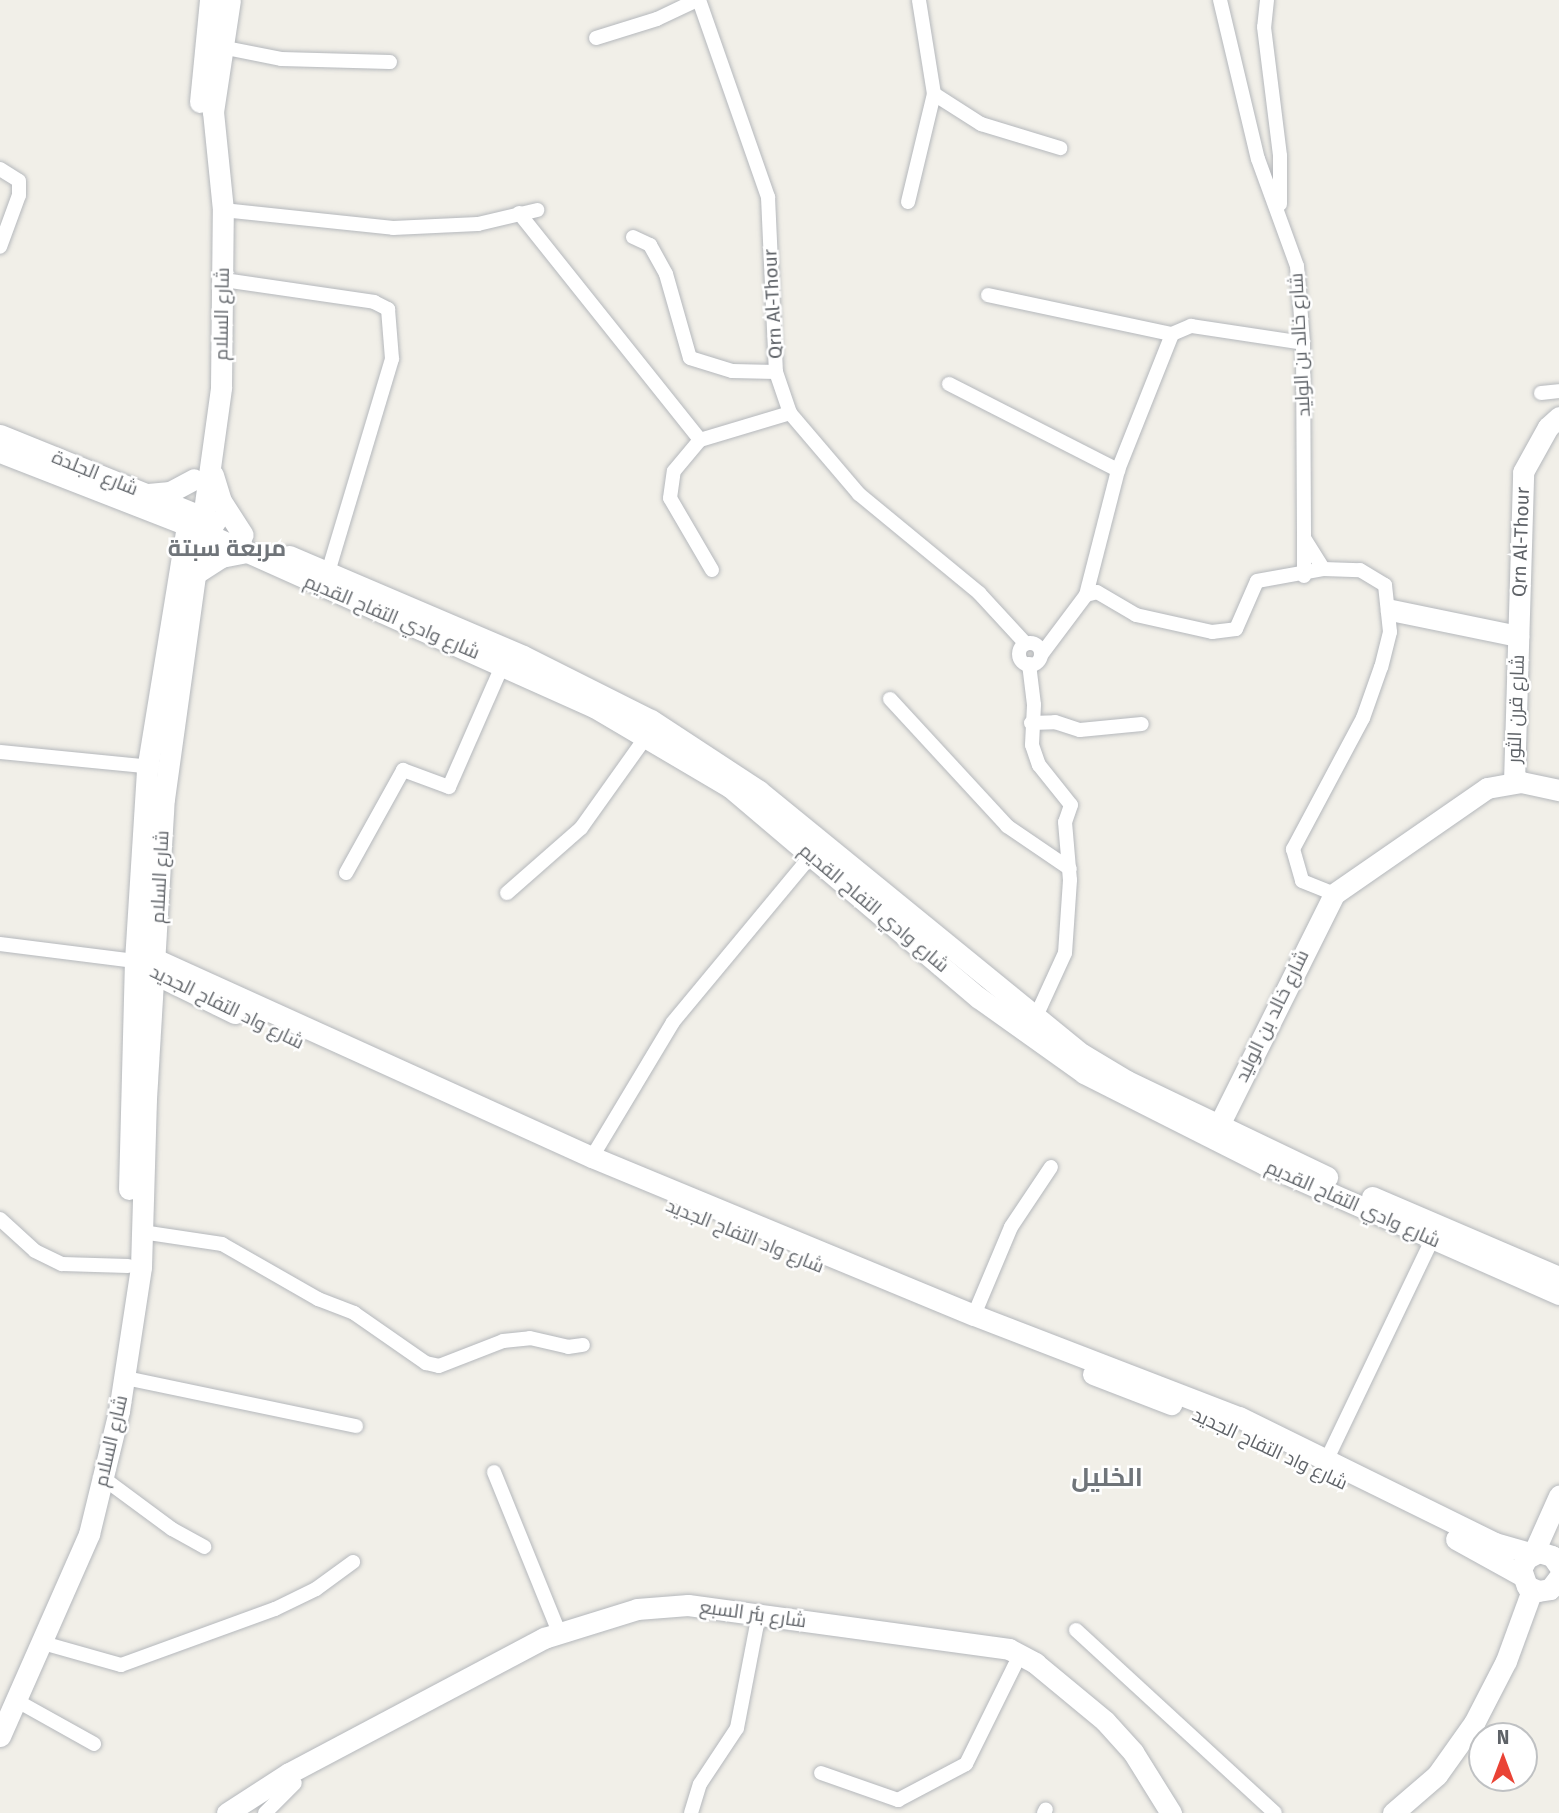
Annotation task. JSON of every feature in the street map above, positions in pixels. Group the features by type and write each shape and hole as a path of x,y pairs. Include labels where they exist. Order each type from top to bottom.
{"street":[{"name":"شارع السلام","path":"0,1736 9,1705 77,1529 106,1409 128,1266 148,965 169,759 195,574 194,479 209,350 210,251 200,112 210,0"},
{"name":"شارع السلام","path":"9,1705 43,1643 89,1534 126,1378 142,1232 151,1011 148,965 147,770 195,521 210,464 221,387 224,280 222,209 213,112 230,0"},
{"path":"596,38 657,19 698,0"},
{"name":"Qrn Al-Thour","path":"698,0 768,197 776,372 790,413 859,494 979,593 1026,644 1020,657 1035,660"},
{"path":"908,202 934,94 919,0"},
{"name":"شارع خالد بن الوليد","path":"1220,0 1258,159 1280,209 1297,266 1303,343 1304,538 1322,569"},
{"path":"1267,0 1264,27 1280,156 1280,209"},
{"path":"221,47 281,59 390,62"},
{"path":"934,94 981,124 1060,148"},
{"path":"0,169 19,181 19,195 0,247"},
{"path":"222,209 393,228 478,225 537,210"},
{"path":"519,213 700,440"},
{"path":"633,237 650,245 666,274 690,358 732,371 776,372"},
{"path":"224,280 374,302 388,309 392,359 328,573"},
{"path":"988,295 1172,334 1191,326 1303,343"},
{"path":"1031,1025 1065,953 1070,870 1065,822 1071,805 1039,765 1031,745 1034,705 1027,679 1035,660 1086,595 1118,470 1172,334"},
{"path":"949,384 1118,470"},
{"path":"1541,393 1559,391"},
{"path":"712,570 670,498 674,471 700,440 790,413"},
{"name":"Qrn Al-Thour","path":"1518,636 1523,472 1548,426 1559,417"},
{"name":"شارع الجلدة","path":"0,435 148,494 195,521"},
{"name":"شارع الجلدة","path":"0,452 195,521"},
{"path":"195,574 244,543 221,501 210,464"},
{"path":"148,494 170,492 194,479"},
{"name":"شارع وادي التفاح القديم","path":"195,521 651,730"},
{"path":"1304,538 1304,576"},
{"name":"شارع وادي التفاح القديم","path":"244,543 328,573 523,656 759,791 816,849 1031,1025 1084,1073 1215,1133 1432,1240 1559,1294"},
{"path":"1086,595 1097,592 1136,615 1212,632 1236,629 1257,581 1304,576 1322,569 1360,570 1378,577 1385,585 1391,610 1381,667 1363,718 1293,849 1302,881 1334,894"},
{"path":"1391,610 1518,636"},
{"name":"شارع قرن الثور","path":"1514,782 1518,636"},
{"path":"346,873 403,770 449,787 503,664"},
{"path":"890,699 1007,826 1070,870"},
{"path":"1031,723 1055,722 1080,730 1142,724"},
{"path":"507,893 581,828 651,730"},
{"path":"0,752 147,770 169,759"},
{"name":"شارع خالد بن الوليد","path":"1215,1133 1334,894 1475,795 1514,782 1559,790"},
{"path":"592,1157 673,1022 816,849"},
{"path":"0,944 148,965"},
{"name":"شارع واد التفاح الجديد","path":"148,965 184,990 669,1205 1237,1429 1526,1583"},
{"name":"شارع واد التفاح الجديد","path":"148,965 592,1157 974,1315 1156,1383 1327,1459 1495,1543 1554,1565"},
{"path":"151,1011 168,996 184,990"},
{"name":"شارع وادي التفاح القديم","path":"1215,1133 1559,1277"},
{"path":"974,1315 1010,1227 1051,1167"},
{"path":"0,1220 35,1251 62,1265 128,1266"},
{"path":"142,1232 222,1244 318,1299 354,1313 426,1363 439,1366 503,1340 530,1338 568,1347 583,1345"},
{"path":"1327,1459 1432,1240"},
{"path":"126,1378 356,1426"},
{"path":"494,1472 559,1632"},
{"path":"103,1478 172,1530 204,1547"},
{"path":"1526,1583 1544,1591 1554,1565 1559,1496"},
{"path":"43,1643 121,1665 275,1609 316,1589 353,1562"},
{"path":"1393,1813 1437,1775 1474,1723 1506,1661 1526,1583 1523,1563 1554,1565"},
{"name":"شارع بئر السبع","path":"227,1813 289,1773 559,1632 637,1609 688,1605 1009,1649 1035,1663 1105,1721 1133,1752 1171,1813"},
{"name":"شارع بئر السبع","path":"244,1813 295,1783 584,1636 663,1619 696,1617 757,1624 1015,1665 1035,1676 1107,1741 1159,1813"},
{"path":"691,1813 701,1784 737,1728 757,1624"},
{"path":"1076,1630 1183,1733 1275,1813"},
{"path":"821,1773 898,1800 966,1764 1015,1665"},
{"path":"9,1705 94,1744"},
{"path":"265,1813 295,1783"}],"district":[{"name":"مربعة سبتة","path":"227,548"},
{"name":"الخليل","path":"1107,1478"}]}
